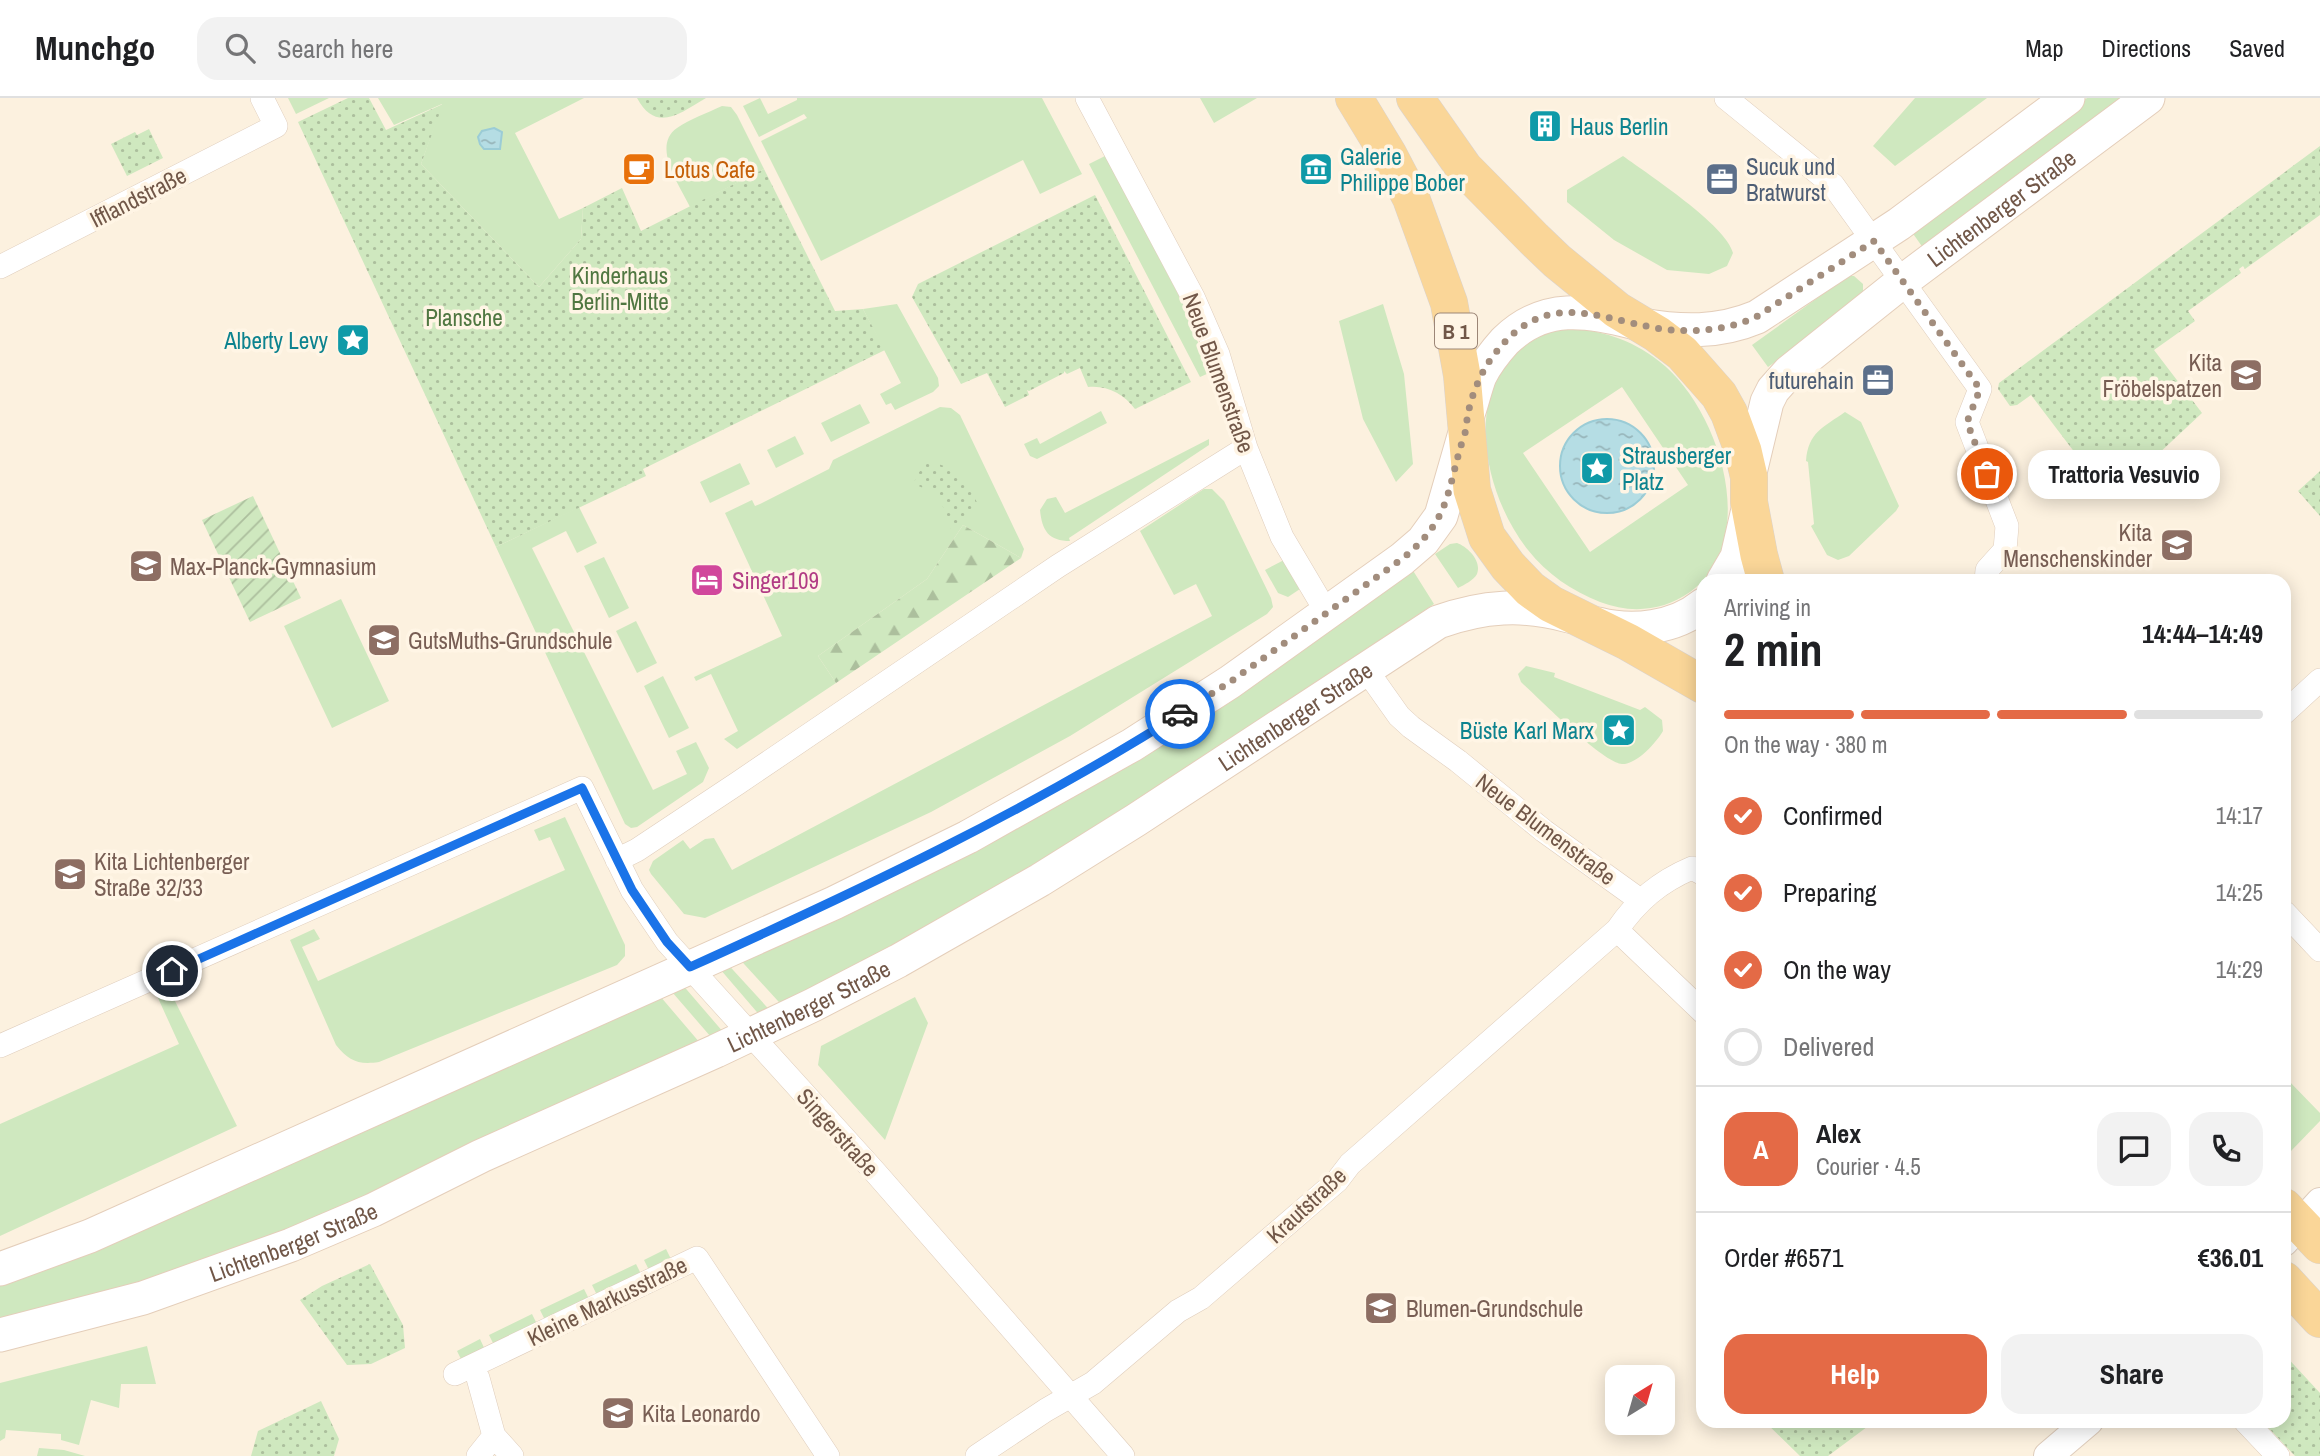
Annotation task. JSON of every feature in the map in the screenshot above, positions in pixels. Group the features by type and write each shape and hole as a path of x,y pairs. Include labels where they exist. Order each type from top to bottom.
{"main road":[{"name":"B 1","path":"1354,98 1399,175 1428,246 1454,321 1472,491 1487,537 1508,566 1530,589 1551,604 1628,642 1696,681"},
{"path":"1415,98 1464,167 1557,261 1617,310 1682,353 1719,395 1743,451 1764,574"},
{"name":"Lichtenberger Straße","path":"1640,324 1692,331 1738,325 1756,317 1874,241 2068,98"},
{"name":"Lichtenberger Straße","path":"1749,490 1767,401 1789,372 1903,281 2148,98"},
{"path":"0,1269 90,1236 834,903 1020,809 1143,738 1230,682 1423,541 1441,516 1481,374 1501,346 1524,325 1538,318 1569,312 1594,314 1640,324"},
{"path":"1727,574 1737,557 1749,490"},
{"name":"Lichtenberger Straße","path":"0,1335 143,1298 291,1245 373,1210 481,1156 750,1035 898,961 1040,880 1438,622 1472,612 1514,607 1542,608 1574,617"},
{"path":"1574,617 1604,625 1640,629 1680,620 1696,610"},
{"path":"2291,1288 2320,1319"}],"street":[{"name":"Ifflandstraße","path":"0,267 276,126 262,98"},
{"name":"Neue Blumenstraße","path":"1087,98 1194,299 1218,354 1246,448 1282,537 1327,613"},
{"path":"1726,98 1833,185 1980,389 1967,422 2007,526 2005,550 1987,570 1987,574"},
{"path":"617,860 637,850 738,783 1058,566 1246,448"},
{"name":"Neue Blumenstraße","path":"1365,668 1395,710 1411,727 1458,761 1544,831 1640,900"},
{"path":"2291,707 2320,680"},
{"name":"Singerstraße","path":"0,1046 582,788 632,890 667,942 875,1172 1123,1456"},
{"name":"Krautstraße","path":"977,1456 1093,1382 1178,1311 1201,1298 1337,1181 1350,1164 1617,930 1652,889 1681,872 1692,868 1696,870"},
{"path":"2291,919 2320,950"},
{"path":"1617,930 1696,1005"},
{"name":"Kleine Markusstraße","path":"512,1456 494,1437 466,1376 696,1258 828,1456"},
{"path":"2048,1456 2081,1428"},
{"path":"2252,1428 2278,1456"},
{"path":"478,1456 494,1437"}],"green space":[{"path":"288,98 329,98 296,114"},
{"path":"348,98 369,98 386,130 443,104 421,164 539,287 581,239 583,208 622,188 641,231 764,169 835,311 863,309 885,350 643,469 646,476 496,547 298,122"},
{"path":"378,98 584,98 515,133 559,219 583,208 581,239 539,287 421,164 442,104 394,125","holes":["494,128 500,149 484,149 482,131"]},
{"path":"637,98 706,98 677,114 660,118 644,109"},
{"path":"760,98 768,114 797,98 1042,98 1082,174 1040,194 1023,160 821,261 761,141 807,118 804,114 759,137 743,106"},
{"path":"1200,98 1257,98 1214,123"},
{"path":"1915,98 1987,98 1895,166 1873,146"},
{"path":"2087,98 2132,98 1926,252 1909,228"},
{"path":"722,106 731,107 737,115 764,169 690,207 670,166 667,145 677,128"},
{"path":"149,129 163,158 127,176 111,144 135,132 137,135"},
{"path":"2320,146 2320,215 2245,269 2243,266 2239,269 2241,273 2188,311 2195,321 2154,350 2202,413 2110,499 2031,395 2017,405 2010,406 1998,389 1999,383"},
{"path":"1105,156 1186,309 1209,373 1200,377 1089,164"},
{"path":"1623,156 1685,201 1717,229 1733,253 1727,266 1709,274 1667,270 1614,240 1567,202 1567,190"},
{"path":"1095,195 1191,382 1135,409 1126,399 1114,392 1102,387 1088,387 1080,368 1067,374 1064,371 1027,390 1029,395 1005,407 987,373 961,384 912,297 918,284"},
{"path":"1848,276 1854,276 1863,284 1863,295 1856,304 1768,367 1752,345"},
{"path":"897,304 938,378 939,386 933,392 895,410 891,403 886,405 880,394 901,383 863,309"},
{"path":"1383,304 1404,374 1413,464 1396,482 1363,419 1339,321"},
{"path":"1569,327 1609,335 1632,344 1665,366 1685,387 1702,414 1716,445 1725,478 1728,510 1724,542 1712,569 1707,574 1696,574 1696,586 1680,598 1647,609 1623,608 1600,602 1570,587 1543,567 1512,526 1499,498 1490,467 1486,437 1488,407 1496,379 1513,355 1538,336","holes":["1622,387 1688,485 1590,552 1523,453"]},
{"path":"860,404 870,423 831,442 821,423"},
{"path":"940,407 951,408 960,415 1024,549 1021,558 963,525 927,579 818,656 836,683 737,749 724,739 738,731 711,674 696,681 694,677 782,636 725,513 752,500 755,506 760,504 829,469 833,460"},
{"path":"1101,411 1107,423 1037,459 1030,456 1024,444 1037,438 1040,444"},
{"path":"1845,412 1861,422 1899,506 1849,556 1838,560 1827,555 1811,526 1814,524 1806,461 1810,443 1818,431"},
{"path":"795,436 804,454 776,468 767,450"},
{"path":"1209,439 1209,445 1069,538 1070,541 1052,537 1045,529 1040,510 1047,499 1056,497 1065,513"},
{"path":"925,461 952,470 965,482 979,507 951,530 947,514 939,501 928,491 913,484"},
{"path":"740,463 750,484 710,503 700,482"},
{"path":"2320,471 2320,516 2298,491"},
{"path":"1204,489 1212,489 1224,501 1271,598 1273,607 1267,614 1070,736 931,812 705,918 684,914 651,874 649,870 653,861 683,840 690,849 705,839 714,838 732,870 1212,616 1196,584 1174,595 1140,531"},
{"path":"253,496 301,598 250,622 202,520"},
{"path":"579,507 597,543 577,553 566,531 532,548 653,790 687,774 676,751 696,742 709,768 703,782 637,827 631,828 625,824 496,547"},
{"path":"963,525 1021,558 836,683 818,656 927,579"},
{"path":"1457,543 1473,555 1478,564 1474,578 1458,588 1435,554 1450,544"},
{"path":"604,557 629,608 609,618 584,566"},
{"path":"1284,560 1300,589 1288,597 1278,593 1265,570"},
{"path":"1412,569 1434,604 1346,663 1181,782 788,1012 734,953"},
{"path":"341,599 389,701 332,728 284,626"},
{"path":"636,621 657,663 637,673 616,631"},
{"path":"1526,666 1555,673 1554,677 1640,710 1645,707 1662,720 1663,731 1651,747 1633,761 1622,764 1613,761 1570,728 1521,682 1518,674"},
{"path":"663,676 689,728 669,738 644,686"},
{"path":"565,817 625,945 625,956 617,965 379,1062 354,1061 345,1055 336,1045 290,940 314,929 320,939 302,947 318,981 565,870 550,837 539,841 534,830"},
{"path":"723,959 776,1017 762,1018 720,969"},
{"path":"681,983 724,1033 717,1044 666,985"},
{"path":"654,989 706,1050 278,1240 0,1324 0,1284"},
{"path":"171,993 237,1126 0,1236 0,1124 179,1044 158,998"},
{"path":"915,997 928,1023 885,1140 818,1065 821,1046"},
{"path":"2291,1083 2320,1113 2320,1121 2291,1151"},
{"path":"666,1249 673,1263 651,1274 644,1260"},
{"path":"370,1264 403,1325 405,1348 371,1364 347,1365 300,1300 322,1286"},
{"path":"636,1264 643,1278 599,1299 592,1285"},
{"path":"584,1289 591,1303 547,1324 540,1310"},
{"path":"532,1314 539,1328 496,1349 489,1335"},
{"path":"480,1339 487,1354 464,1365 457,1351"},
{"path":"147,1346 156,1384 121,1384 119,1408 91,1400 79,1445 61,1440 61,1434 6,1430 5,1438 0,1441 0,1383"},
{"path":"2291,1362 2320,1393 2320,1456 2295,1456 2269,1428 2291,1428"},
{"path":"321,1401 339,1439 334,1456 251,1456 258,1431"},
{"path":"1771,1428 1866,1428 1828,1456 1800,1456"},
{"path":"39,1448 64,1450 85,1456 37,1456"}],"water":[{"path":"494,128 502,132 500,149 484,149 478,137 482,131"},
{"path":"1607,419 1625,423 1640,433 1650,448 1654,466 1650,484 1640,499 1625,509 1607,513 1589,509 1574,499 1564,484 1560,466 1564,448 1574,433 1589,423"}],"way so far":[{"path":"1180,714 1253,666 1423,541 1441,516 1481,374 1514,333 1524,325 1551,314 1594,314 1665,329 1692,331 1738,325 1756,317 1874,241 1980,389 1967,422 1987,474"}],"place":[{"name":"Haus Berlin","path":"1545,126"},
{"name":"Lotus Cafe","path":"639,169"},
{"name":"Galerie Philippe Bober","path":"1316,169"},
{"name":"Sucuk und Bratwurst","path":"1722,179"},
{"name":"Alberty Levy","path":"353,340"},
{"name":"Kita Fröbelspatzen","path":"2246,375"},
{"name":"futurehain","path":"1878,380"},
{"name":"Strausberger Platz","path":"1597,468"},
{"name":"Trattoria Vesuvio","path":"1987,474"},
{"name":"Kita Menschenskinder","path":"2177,545"},
{"name":"Max-Planck-Gymnasium","path":"146,566"},
{"name":"Singer109","path":"707,580"},
{"name":"GutsMuths-Grundschule","path":"384,640"},
{"name":"Büste Karl Marx","path":"1619,730"},
{"name":"Kita Lichtenberger Straße 32/33","path":"70,874"},
{"name":"Blumen-Grundschule","path":"1381,1308"},
{"name":"Kita Leonardo","path":"618,1413"}],"route":[{"path":"172,971 582,788 632,890 667,942 690,967 834,903 968,837 1132,745 1180,714"}],"park label":[{"name":"Kinderhaus Berlin-Mitte","path":"620,288"},
{"name":"Plansche","path":"464,317"}]}
